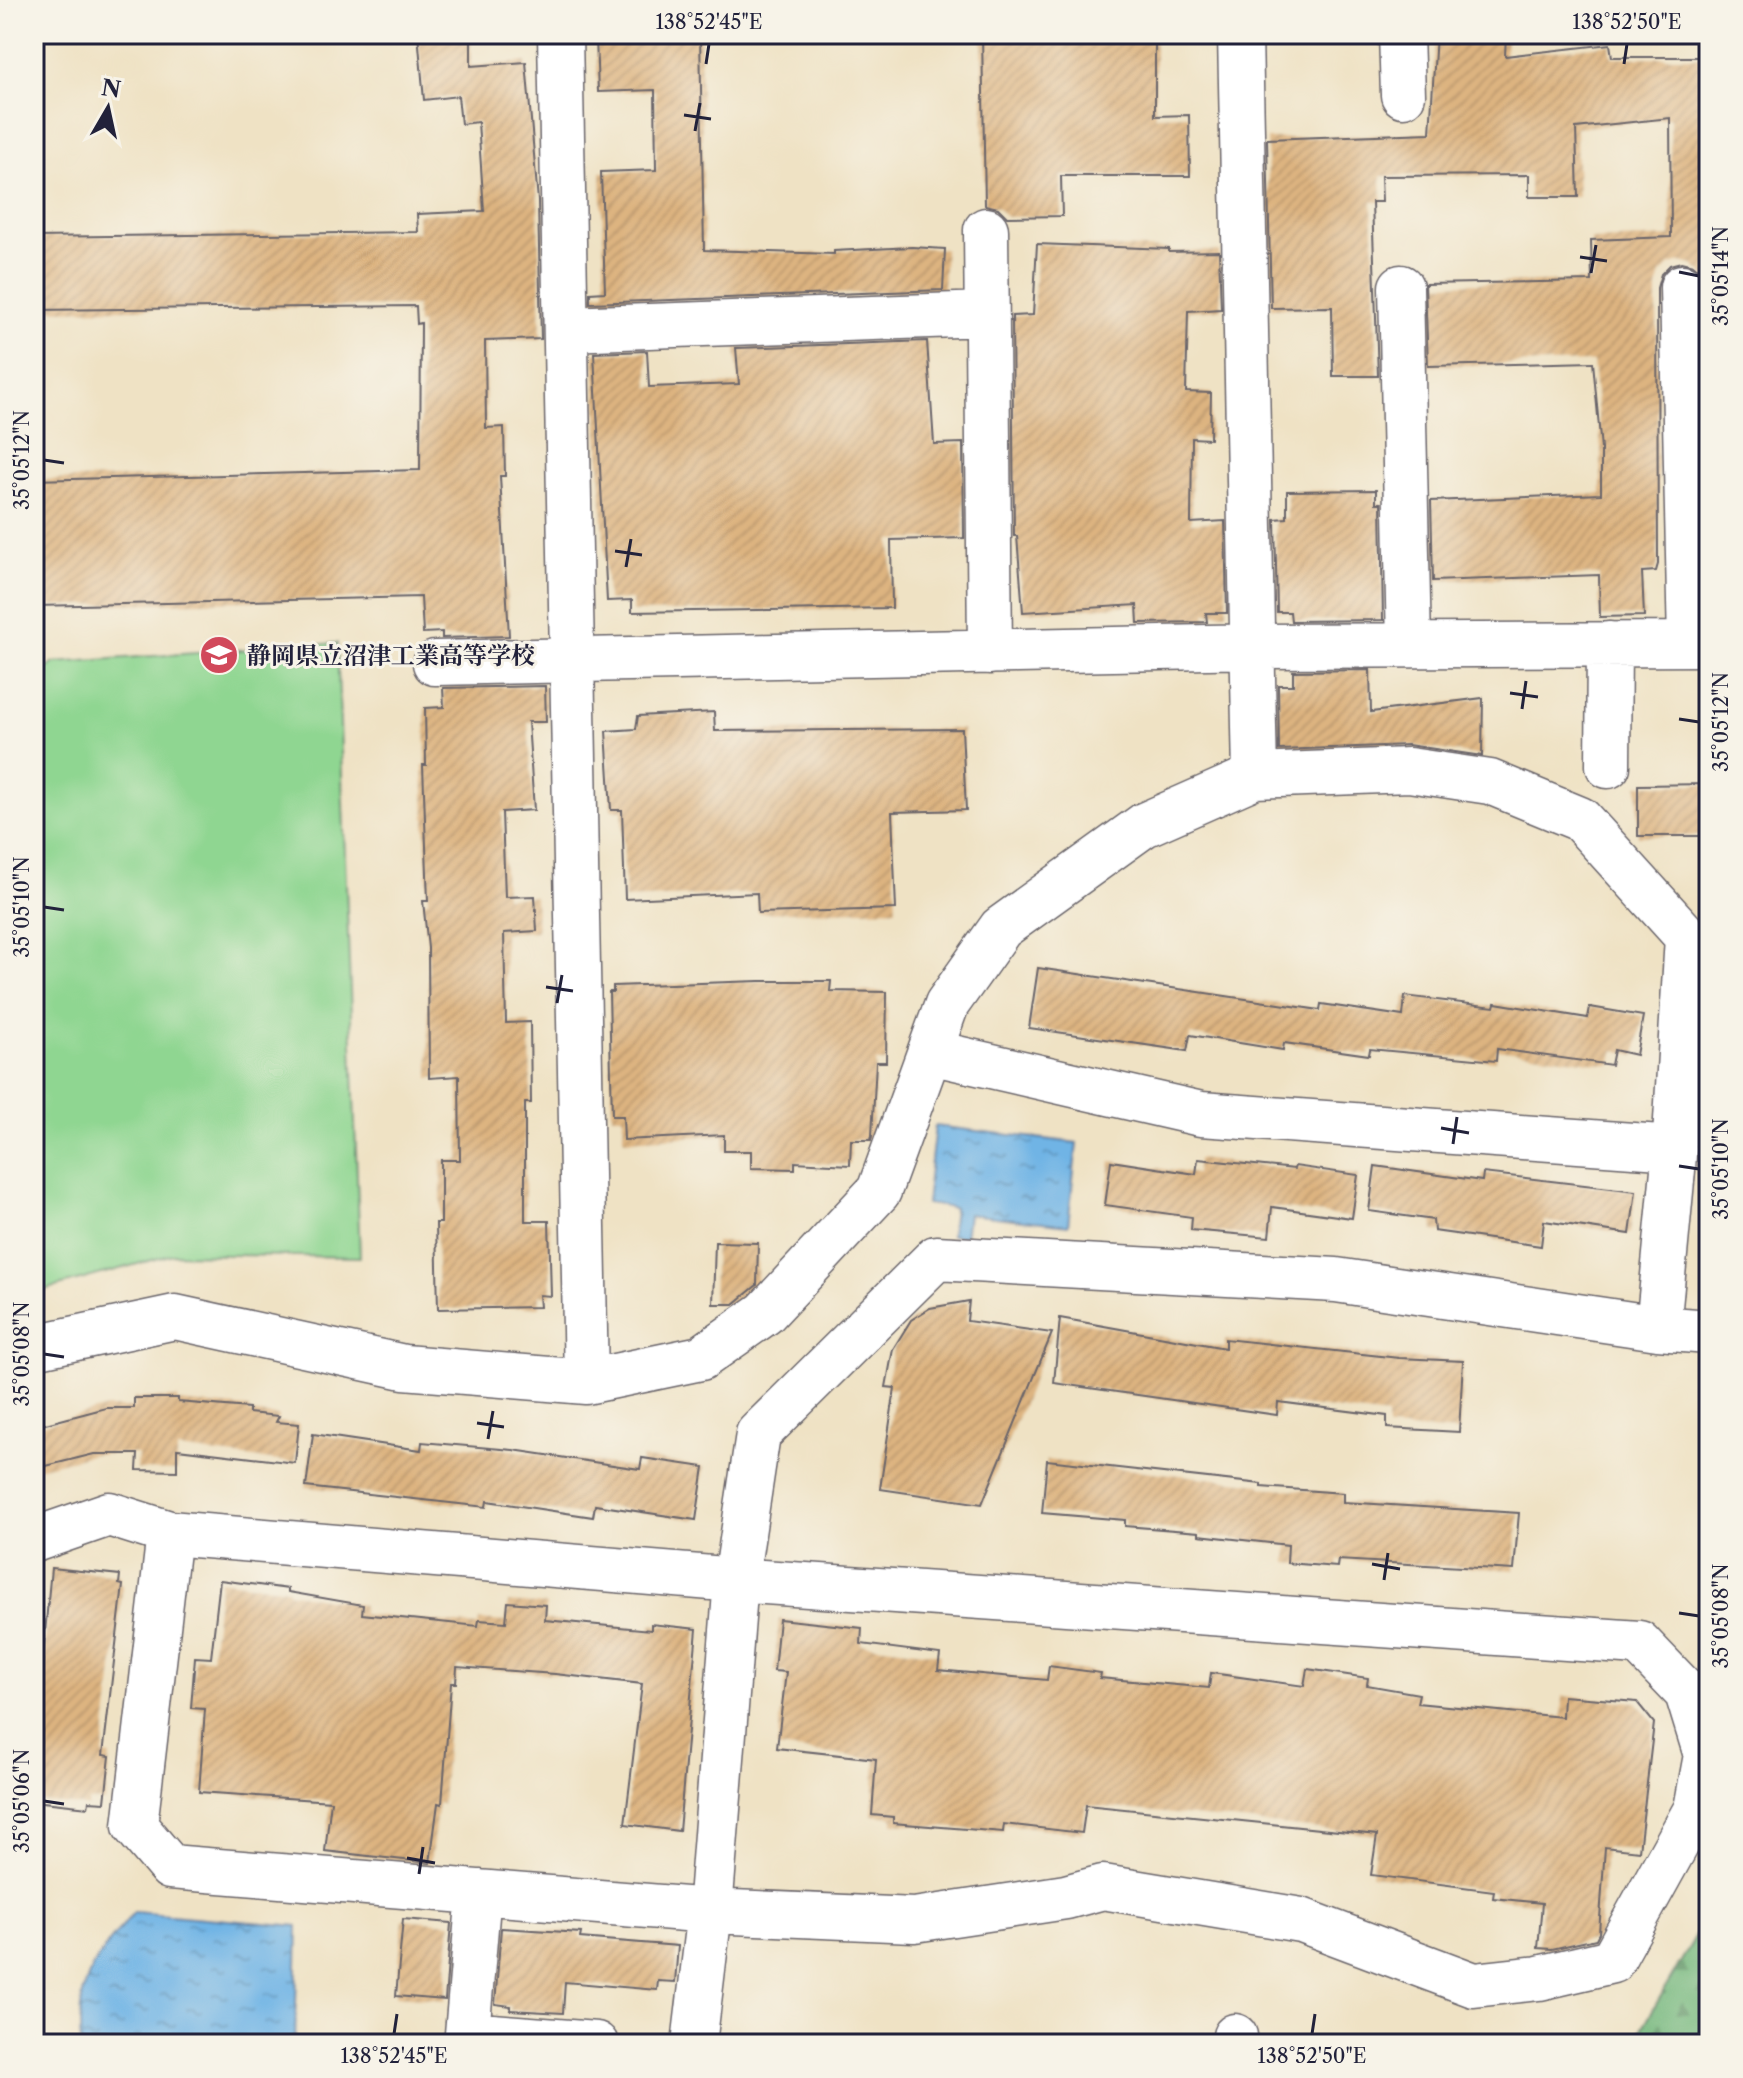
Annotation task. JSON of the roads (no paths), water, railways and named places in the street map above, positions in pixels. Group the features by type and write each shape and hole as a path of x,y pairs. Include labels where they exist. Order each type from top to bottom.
{"street":[{"path":"560,34 586,1382"},
{"path":"1240,34 1255,646 1255,776"},
{"path":"1401,34 1403,95"},
{"path":"986,230 990,652"},
{"path":"1401,287 1409,645"},
{"path":"435,663 1255,646 1700,644 1682,287"},
{"path":"566,329 986,314"},
{"path":"1608,766 1609,644"},
{"path":"34,1347 175,1317 404,1367 586,1382 701,1358 765,1313 879,1191 947,1004 1001,928 1144,825 1255,776 1409,770 1490,782 1580,819 1687,937 1686,1164 1658,1328"},
{"path":"930,1052 1201,1114 1686,1164"},
{"path":"694,2044 710,1911 736,1580 758,1434 936,1258 1336,1280 1658,1328 1709,1332"},
{"path":"34,1540 109,1514 169,1533 736,1580 1639,1643 1687,1693 1708,1755 1696,1809 1612,1961 1539,1978 1474,1985 1301,1920 1103,1887 1066,1897 914,1920 710,1911 170,1867 135,1826 169,1533"},
{"path":"479,1892 467,2034 490,2040 596,2044"}],"water":[{"path":"935,1126 1077,1143 1068,1225 968,1214 965,1237 951,1235 954,1208 926,1204"},
{"path":"134,1912 298,1926 295,2044 81,2044 81,2003 91,1971 108,1943"}],"place":[{"name":"静岡県立沼津工業高等学校","path":"219,655"}]}
